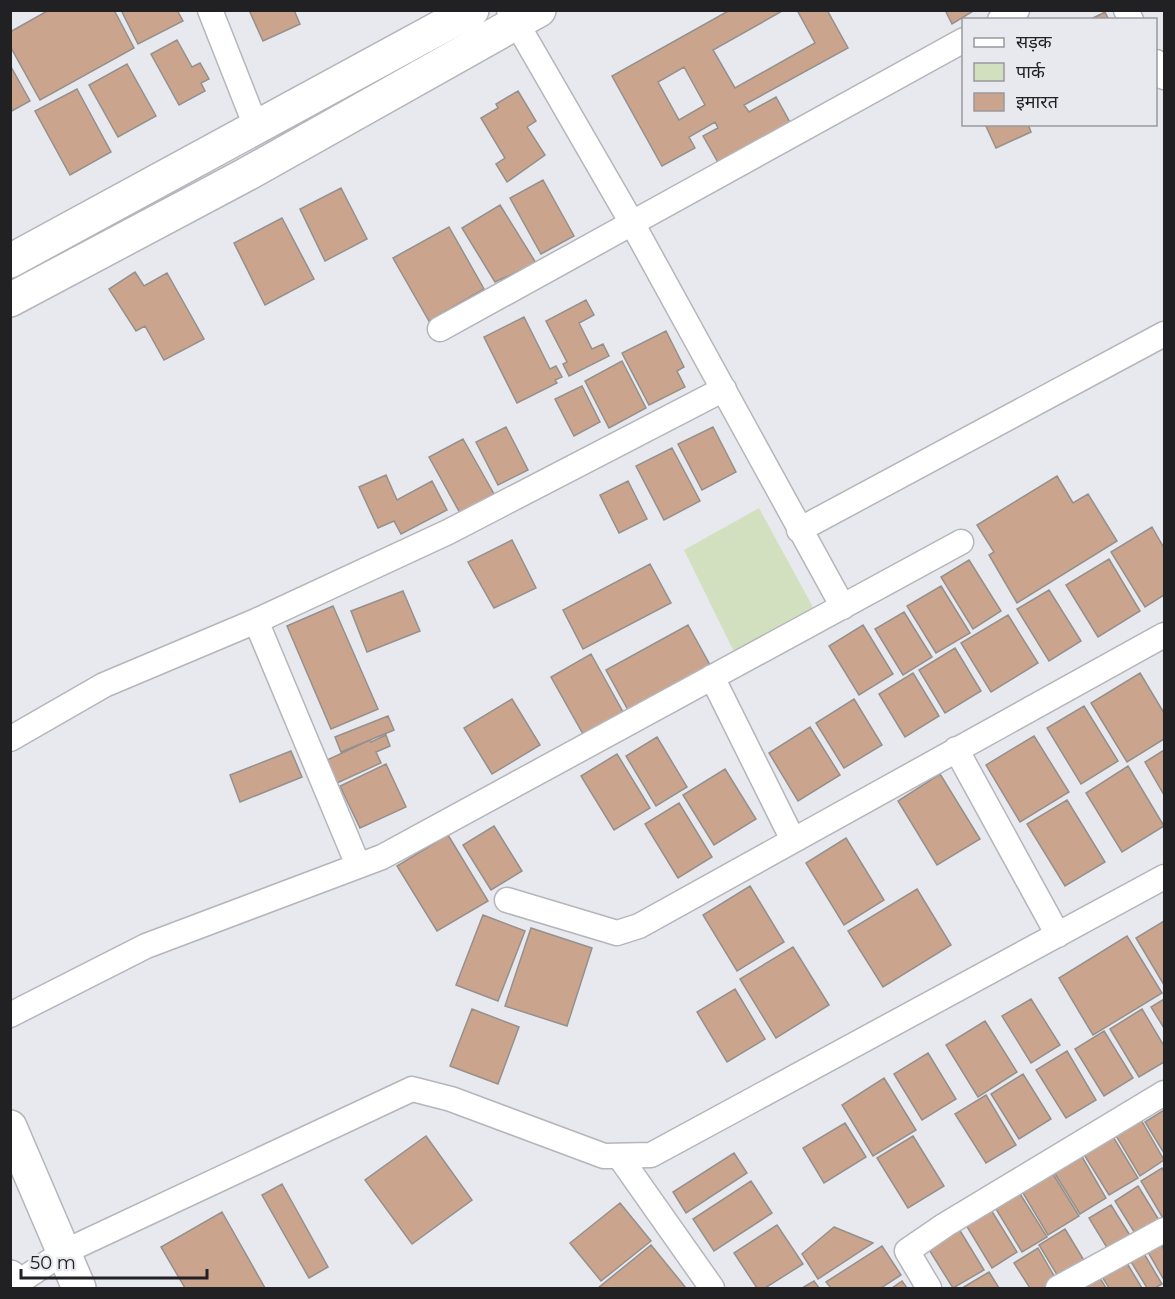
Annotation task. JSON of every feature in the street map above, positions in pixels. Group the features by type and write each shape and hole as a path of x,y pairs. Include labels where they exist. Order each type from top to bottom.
{"main road":[{"path":"10,261 257,129 468,12"},
{"path":"10,300 247,174 522,15"},
{"path":"10,1127 79,1288"}],"street":[{"path":"210,10 257,129"},
{"path":"1003,18 1017,10"},
{"path":"522,15 632,223 843,607"},
{"path":"440,329 962,41"},
{"path":"799,530 1164,334"},
{"path":"10,739 104,684 256,621 448,532 724,389"},
{"path":"10,1015 146,946 382,857 961,542"},
{"path":"256,621 358,865"},
{"path":"507,900 617,933 639,926 1164,635"},
{"path":"712,677 793,840"},
{"path":"956,749 1058,935"},
{"path":"13,1284 64,1252 412,1089 451,1099 604,1156 651,1155 1164,877"},
{"path":"929,1288 907,1251 945,1225 1164,1093"},
{"path":"619,1156 712,1288"},
{"path":"1058,1288 1164,1230"}],"green space":[{"path":"759,508 820,620 739,662 684,550"}],"building":[{"path":"49,10 114,10 134,48 40,100 10,46 10,32"},
{"path":"121,10 177,10 183,21 138,44"},
{"path":"249,10 294,10 300,24 263,41"},
{"path":"730,10 784,10 713,50 735,88 815,43 797,10 827,10 848,48 744,105 749,112 776,97 792,126 719,164 703,136 718,128 715,122 689,137 695,148 662,166 612,76","holes":["684,67 705,105 679,120 658,82"]},
{"path":"945,10 975,10 952,24"},
{"path":"1105,12 1108,18 1093,18"},
{"path":"177,40 192,67 200,63 209,79 201,83 205,91 179,105 151,54"},
{"path":"127,64 156,116 118,137 89,85"},
{"path":"10,65 30,101 10,112"},
{"path":"77,89 111,152 70,175 35,111"},
{"path":"518,91 536,121 527,127 545,155 507,182 496,164 505,158 481,118 498,108 496,104"},
{"path":"986,126 1029,126 1031,132 996,148"},
{"path":"543,180 574,236 541,254 510,198"},
{"path":"341,188 367,239 325,261 300,209"},
{"path":"500,205 536,263 495,282 462,228"},
{"path":"282,218 314,279 265,305 234,243"},
{"path":"449,227 484,289 429,321 393,258"},
{"path":"135,272 144,286 167,273 204,339 164,360 145,326 136,331 109,289"},
{"path":"586,300 594,315 579,323 592,349 603,344 609,356 569,376 563,364 567,362 546,321"},
{"path":"524,317 550,369 556,366 562,377 555,380 557,383 517,403 484,337"},
{"path":"666,331 684,367 677,371 685,387 649,405 622,353"},
{"path":"622,361 646,408 609,428 585,381"},
{"path":"582,386 600,422 574,436 555,399"},
{"path":"506,427 528,470 498,485 476,442"},
{"path":"713,427 736,472 702,490 678,444"},
{"path":"463,439 494,494 460,513 429,457"},
{"path":"672,448 700,501 664,520 636,466"},
{"path":"386,475 397,500 432,481 447,510 401,534 394,521 378,528 359,487"},
{"path":"1057,476 1073,503 1088,494 1117,541 1017,603 989,555 994,552 977,525"},
{"path":"628,481 647,519 619,533 600,495"},
{"path":"1152,527 1164,548 1164,595 1145,607 1111,552"},
{"path":"512,540 536,588 494,608 468,562"},
{"path":"1109,559 1140,611 1098,637 1066,585"},
{"path":"969,560 1001,611 973,629 941,577"},
{"path":"650,564 671,603 583,649 563,610"},
{"path":"941,586 970,633 936,653 907,606"},
{"path":"1049,590 1081,641 1049,661 1017,609"},
{"path":"403,591 420,631 367,652 351,611"},
{"path":"333,606 378,709 331,729 287,626"},
{"path":"904,612 932,657 903,675 875,629"},
{"path":"1008,615 1038,663 991,692 961,643"},
{"path":"688,625 710,665 628,710 606,670"},
{"path":"863,625 893,674 859,695 829,646"},
{"path":"955,648 981,691 945,713 919,670"},
{"path":"591,654 623,712 583,734 551,677"},
{"path":"913,673 939,716 905,737 879,694"},
{"path":"1140,673 1164,713 1164,739 1127,762 1091,703"},
{"path":"512,699 540,745 492,774 464,728"},
{"path":"854,699 882,745 844,768 816,723"},
{"path":"1084,706 1118,761 1081,784 1047,728"},
{"path":"388,716 394,730 341,752 335,737"},
{"path":"810,727 840,775 798,801 769,753"},
{"path":"386,735 390,746 376,752 381,763 337,783 327,760"},
{"path":"1034,736 1069,792 1020,822 986,765"},
{"path":"657,737 687,787 656,806 626,756"},
{"path":"1164,750 1164,795 1145,762"},
{"path":"291,751 302,777 240,802 230,775"},
{"path":"617,754 650,808 614,830 581,776"},
{"path":"386,764 406,807 360,828 340,786"},
{"path":"1128,766 1164,826 1122,852 1086,793"},
{"path":"725,769 756,819 714,845 683,795"},
{"path":"940,774 980,839 937,865 898,801"},
{"path":"1067,800 1105,862 1065,886 1027,824"},
{"path":"679,803 712,857 678,878 645,824"},
{"path":"494,826 522,871 491,890 463,845"},
{"path":"448,835 488,901 437,931 397,866"},
{"path":"846,838 884,900 844,925 806,863"},
{"path":"750,886 784,942 737,971 703,915"},
{"path":"917,889 951,945 883,987 848,931"},
{"path":"483,915 525,931 498,1001 456,985"},
{"path":"1164,921 1164,985 1136,938"},
{"path":"531,928 592,948 567,1026 505,1006"},
{"path":"1127,936 1162,993 1093,1035 1059,978"},
{"path":"793,947 829,1005 776,1038 740,979"},
{"path":"735,989 765,1039 727,1062 697,1012"},
{"path":"1031,999 1060,1045 1031,1063 1002,1016"},
{"path":"1164,999 1164,1028 1151,1007"},
{"path":"472,1009 519,1027 498,1084 450,1066"},
{"path":"1142,1009 1164,1046 1164,1062 1139,1077 1110,1029"},
{"path":"985,1021 1017,1072 978,1097 946,1045"},
{"path":"1104,1031 1133,1078 1104,1096 1075,1049"},
{"path":"1067,1051 1096,1100 1066,1118 1036,1070"},
{"path":"928,1053 956,1099 922,1120 894,1074"},
{"path":"1023,1074 1051,1119 1019,1139 991,1094"},
{"path":"884,1078 916,1130 873,1156 842,1105"},
{"path":"986,1095 1016,1145 986,1163 955,1114"},
{"path":"1164,1110 1164,1153 1145,1122"},
{"path":"1140,1118 1164,1160 1140,1176 1115,1134"},
{"path":"845,1123 866,1157 824,1183 803,1148"},
{"path":"1112,1135 1138,1178 1109,1195 1083,1153"},
{"path":"426,1136 472,1200 412,1244 365,1180"},
{"path":"913,1136 944,1186 908,1208 877,1158"},
{"path":"734,1153 747,1173 686,1213 673,1192"},
{"path":"1081,1155 1106,1198 1080,1214 1054,1172"},
{"path":"1162,1168 1164,1172 1164,1220 1141,1181"},
{"path":"1050,1169 1079,1216 1048,1235 1020,1188"},
{"path":"751,1181 772,1213 714,1251 693,1219"},
{"path":"282,1184 328,1267 309,1278 262,1195"},
{"path":"1138,1186 1159,1220 1136,1235 1115,1201"},
{"path":"1017,1189 1047,1237 1022,1252 993,1204"},
{"path":"620,1203 651,1241 601,1281 570,1243"},
{"path":"988,1205 1017,1252 992,1268 963,1220"},
{"path":"1111,1205 1131,1237 1109,1251 1089,1218"},
{"path":"222,1212 265,1288 185,1288 161,1247"},
{"path":"777,1225 803,1264 765,1288 757,1288 734,1253"},
{"path":"834,1227 873,1243 818,1279 802,1254"},
{"path":"959,1229 984,1270 953,1288 928,1248"},
{"path":"1065,1229 1088,1267 1062,1283 1039,1245"},
{"path":"1161,1244 1164,1250 1164,1280 1148,1252"},
{"path":"651,1245 686,1288 598,1288"},
{"path":"882,1246 901,1275 881,1288 831,1288 826,1282"},
{"path":"1038,1248 1057,1281 1045,1288 1030,1288 1014,1263"},
{"path":"1143,1252 1162,1284 1155,1288 1147,1288 1130,1260"},
{"path":"1125,1260 1142,1288 1109,1288 1101,1275"},
{"path":"989,1272 999,1288 962,1288"},
{"path":"1100,1278 1106,1288 1089,1288 1087,1285"},
{"path":"814,1281 819,1288 802,1288"},
{"path":"902,1281 907,1288 892,1288"}]}
